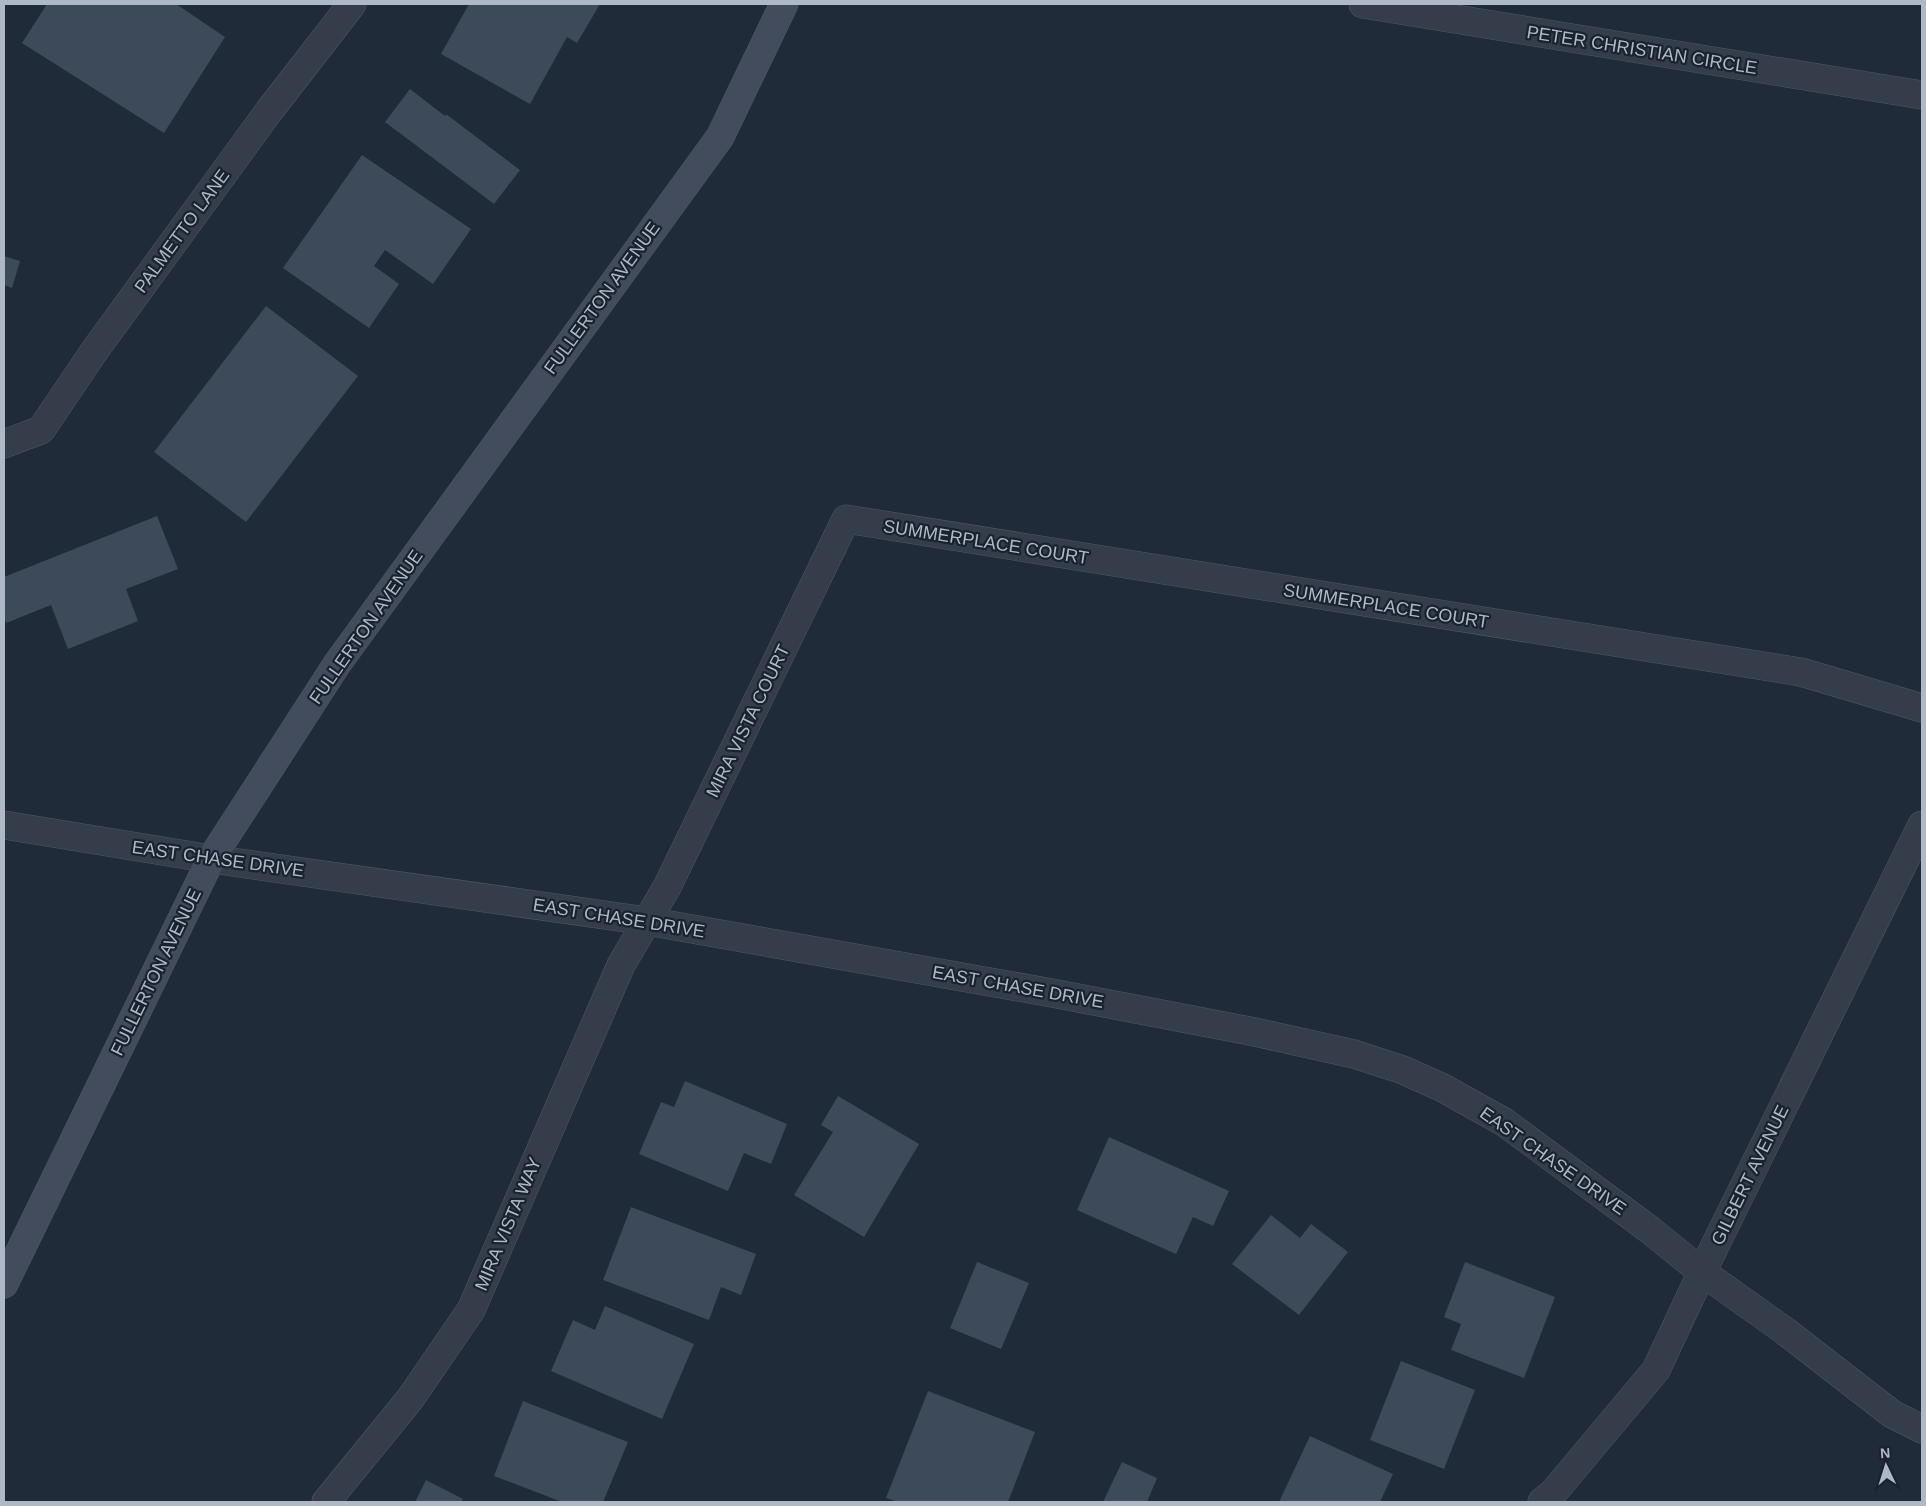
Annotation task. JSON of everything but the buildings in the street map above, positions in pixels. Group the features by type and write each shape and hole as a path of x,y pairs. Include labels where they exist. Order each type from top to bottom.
{"main road":[{"name":"FULLERTON AVENUE","path":"4,1284 211,859 337,664 720,137 784,4"}],"street":[{"name":"PETER CHRISTIAN CIRCLE","path":"1363,4 1922,95"},
{"name":"PALMETTO LANE","path":"4,444 41,430 95,350 263,119 349,5"},
{"name":"SUMMERPLACE COURT","path":"846,520 1801,672 1922,708"},
{"name":"MIRA VISTA COURT","path":"647,921 667,887 846,520"},
{"name":"EAST CHASE DRIVE","path":"4,825 211,859 647,921 1052,993 1256,1032 1354,1054 1403,1070 1443,1088 1504,1122 1650,1230 1702,1272 1785,1331 1892,1414 1922,1429"},
{"name":"GILBERT AVENUE","path":"1542,1502 1553,1493 1656,1370 1702,1272 1922,825"},
{"name":"MIRA VISTA WAY","path":"326,1502 410,1399 471,1310 620,965 647,921"}]}
